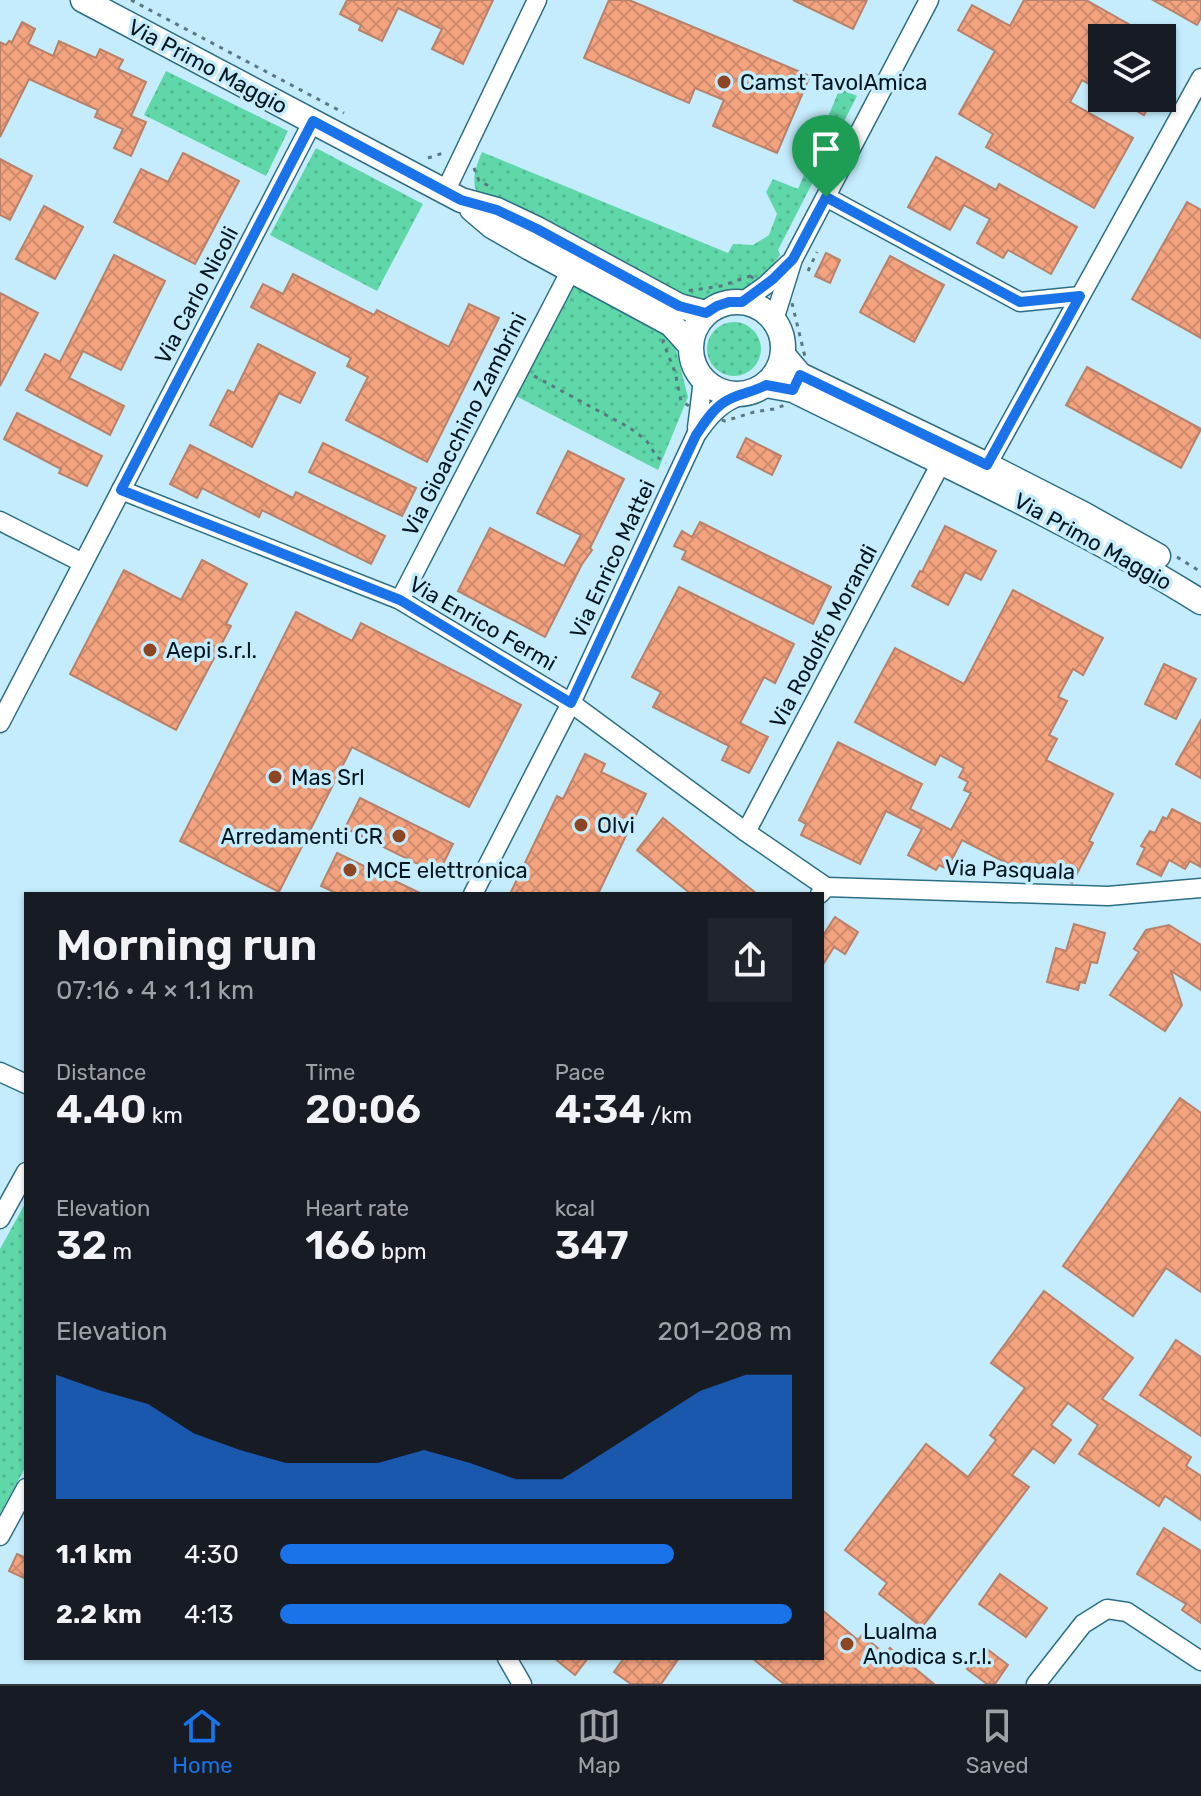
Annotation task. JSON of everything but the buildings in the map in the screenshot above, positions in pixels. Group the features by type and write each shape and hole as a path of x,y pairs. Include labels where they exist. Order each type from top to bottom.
{"street":[{"name":"Via Primo Maggio","path":"83,0 453,196 492,226 571,270 675,315 706,313"},
{"path":"453,196 460,159 537,0"},
{"path":"774,320 773,290 793,259 929,0"},
{"path":"987,465 1201,78"},
{"name":"Via Carlo Nicoli","path":"0,723 313,121"},
{"name":"Via Primo Maggio","path":"453,196 510,216 675,315 690,345 695,370 703,380"},
{"path":"826,197 1020,302 1080,296"},
{"name":"Via Gioacchino Zambrini","path":"400,600 571,270"},
{"path":"742,302 773,290"},
{"path":"690,345 692,333 706,313 729,302 754,305 774,320"},
{"name":"Via Primo Maggio","path":"774,320 780,331 783,355 796,383 941,463 1022,501 1147,568 1201,602"},
{"path":"704,413 726,400 766,385 780,366 783,355"},
{"path":"703,380 727,394 742,395"},
{"name":"Via Enrico Mattei","path":"474,892 571,703 696,435 704,413 703,380"},
{"name":"Via Primo Maggio","path":"766,385 796,383 987,465 1153,552 1201,583"},
{"name":"Via Rodolfo Morandi","path":"746,832 941,463"},
{"name":"Via Enrico Fermi","path":"121,490 400,600 571,703 823,891"},
{"path":"0,521 83,563"},
{"name":"Via Pasquala","path":"823,891 1108,896 1201,888"},
{"path":"0,1072 24,1083"},
{"path":"0,1219 24,1176"},
{"path":"0,1536 24,1492"},
{"path":"1036,1684 1083,1624 1107,1609 1127,1612 1201,1661"},
{"path":"508,1660 522,1684"}],"path":[{"path":"131,0 349,116"},
{"path":"426,158 446,153 460,159"},
{"path":"750,276 792,303 806,361 785,405 725,421 681,401 675,372 663,342 675,315 686,291 721,286 750,276"},
{"path":"521,367 630,428 646,440 657,457 679,472"}],"green space":[{"path":"166,71 288,131 266,176 144,115"},
{"path":"840,88 857,96 778,250 780,255 754,284 740,293 707,301 688,300 477,193 475,188 475,172 482,152 728,253 733,244 753,245 769,235 777,214 766,192 773,179 798,189"},
{"path":"316,148 423,204 377,291 270,235"},
{"path":"573,282 671,330 688,397 658,470 516,396"},
{"path":"734,322 753,330 761,349 753,368 734,376 715,368 707,349 715,330"},
{"path":"24,1206 24,1470 0,1514 0,1249"}],"place":[{"name":"Camst TavolAmica","path":"724,82"},
{"name":"Aepi s.r.l.","path":"150,650"},
{"name":"Mas Srl","path":"275,777"},
{"name":"Olvi","path":"581,825"},
{"name":"Arredamenti CR","path":"399,836"},
{"name":"MCE elettronica","path":"350,870"},
{"name":"Lualma Anodica s.r.l.","path":"847,1644"}],"route":[{"path":"313,121 461,200 497,210 679,306 706,313 729,302 742,302 773,279 793,259 826,197 1020,302 1080,296 987,465 800,375 793,390 766,385 726,400 696,435 571,703 400,600 121,490 313,121"}]}
